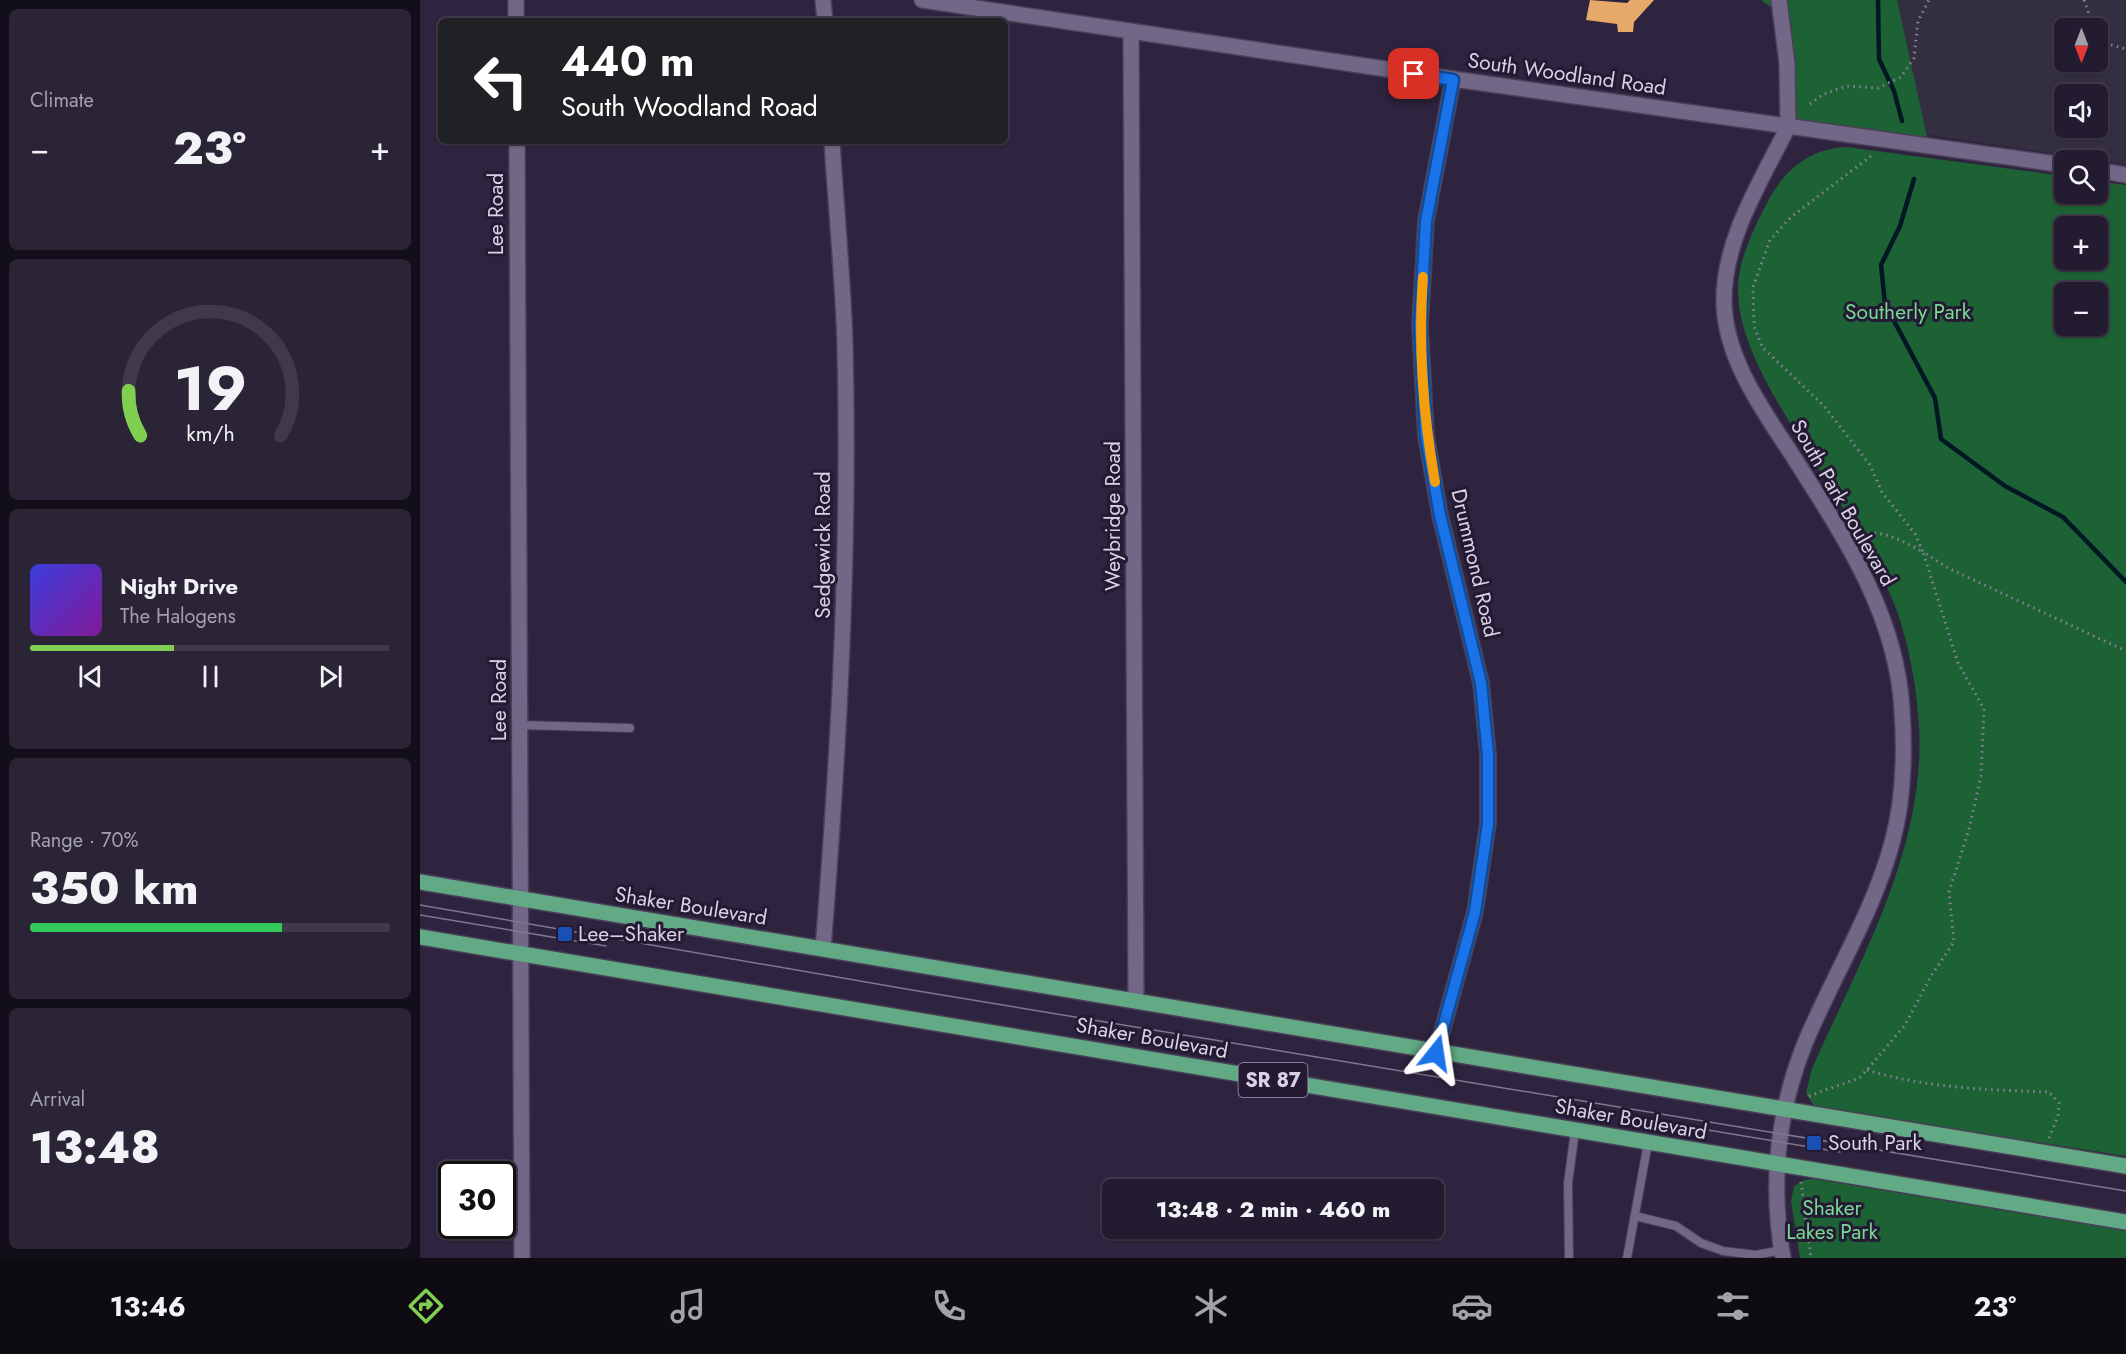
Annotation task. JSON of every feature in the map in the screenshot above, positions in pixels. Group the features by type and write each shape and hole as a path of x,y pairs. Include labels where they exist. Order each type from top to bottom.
{"main road":[{"name":"Shaker Boulevard","path":"420,882 1436,1053 2126,1166"},
{"name":"Shaker Boulevard","path":"420,937 2126,1222"}],"street":[{"path":"516,0 516,18"},
{"path":"823,0 825,18"},
{"name":"South Woodland Road","path":"922,0 1453,80 2054,164"},
{"path":"1779,0 1787,63 1788,126"},
{"name":"Weybridge Road","path":"1131,31 1136,1001"},
{"name":"Drummond Road","path":"1436,1053 1475,912 1488,824 1488,755 1481,683 1440,515 1426,436 1420,326 1426,221 1453,80"},
{"name":"South Park Boulevard","path":"1782,1254 1777,1225 1776,1164 1784,1110 1806,1042 1882,875 1892,842 1903,780 1902,707 1897,671 1877,600 1845,540 1764,412 1736,357 1726,327 1724,300 1737,236 1788,126"},
{"name":"Lee Road","path":"517,144 522,1258"},
{"name":"Sedgewick Road","path":"823,949 836,801 844,632 845,345 832,144"},
{"path":"2108,172 2126,175"}],"lane":[{"path":"520,725 630,728"},
{"path":"1569,1258 1568,1183 1575,1131"},
{"path":"1627,1258 1648,1143"},
{"path":"1635,1216 1676,1226 1701,1243 1723,1251 1756,1255 1782,1254"}],"path":[{"path":"1810,105 1822,95 1846,86 1878,88 1901,77 1914,58 1918,21 1929,0"},
{"path":"2084,0 2090,18"},
{"path":"2108,44 2126,49"},
{"path":"1809,1096 1859,1078 1867,1070 1905,1025 1931,976 1954,942 1949,892 1969,829 1981,776 1984,709 1958,663 1923,552 1915,534 1881,492 1870,465 1824,406 1762,347 1754,326 1753,287 1770,240 1791,217 1871,156"},
{"path":"1845,540 1871,532 1887,535 1923,552 1948,568 2126,651"},
{"path":"1867,1070 1927,1082 1998,1091 2049,1092 2059,1103 2058,1116 2049,1138"},
{"path":"1801,1182 1811,1258"}],"shaded area":[{"path":"1791,0 2126,0 2126,164 2108,161 2108,150 2054,150 2054,153 1816,118"}],"green space":[{"path":"1761,0 1897,0 1929,146 1788,127 1783,16"},
{"name":"Southerly Park","path":"1846,147 2054,175 2054,204 2108,204 2108,183 2126,185 2126,1156 1815,1107 1806,1094 1811,1071 1886,904 1901,860 1912,816 1918,772 1919,726 1910,656 1895,605 1861,539 1764,377 1745,332 1740,310 1738,288 1741,267 1747,245 1757,224 1780,182 1798,164 1820,152"},
{"name":"Shaker Lakes Park","path":"1814,1179 2126,1231 2126,1258 1800,1258 1791,1201 1794,1186 1804,1180"}],"building":[{"path":"1590,0 1627,3 1630,0 1654,0 1634,22 1633,32 1618,32 1617,24 1586,20"}],"waterway":[{"path":"1878,0 1879,59 1894,91 1902,121"},
{"path":"1914,179 1900,226 1881,265 1885,304 1935,398 1941,439 2005,486 2063,517 2126,582"}],"tram line":[{"path":"420,905 912,990 2126,1191"},
{"path":"420,915 606,946"},
{"path":"1654,1121 1840,1152"}],"slow traffic":[{"path":"1423,277 1420,326 1426,436 1435,482"}],"place":[{"name":"Lee–Shaker","path":"565,934"},
{"name":"South Park","path":"1814,1143"}],"route":[{"path":"1414,74 1453,80 1426,221 1420,326 1426,436 1440,515 1481,683 1488,755 1488,824 1475,912 1436,1053"}]}
